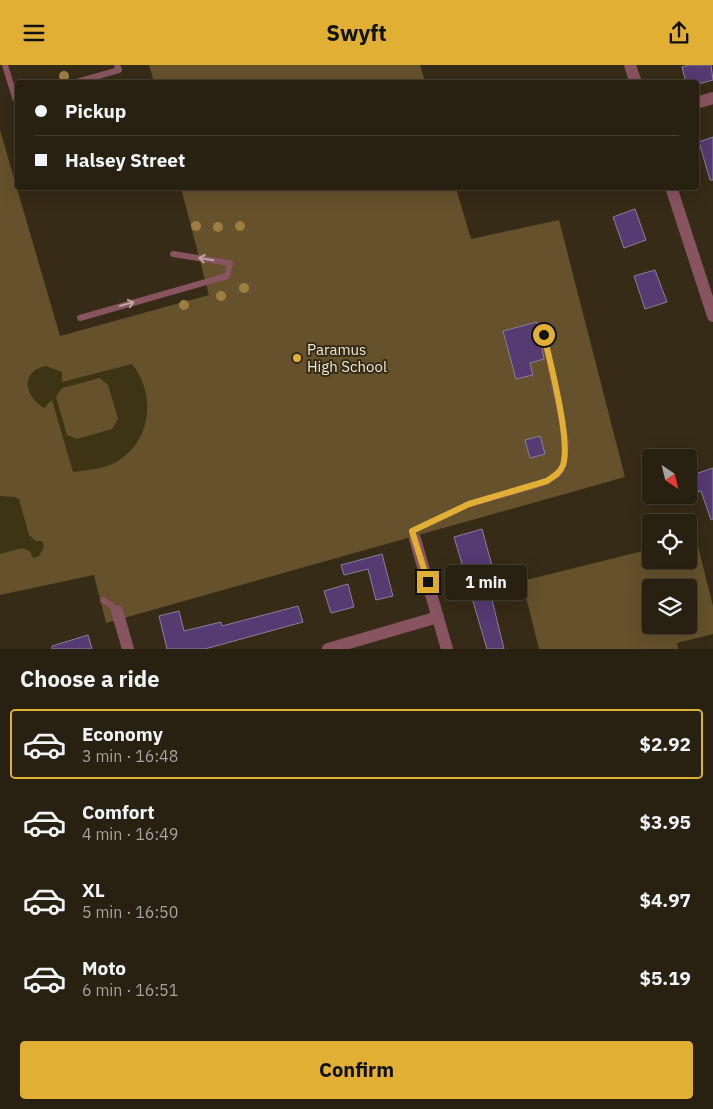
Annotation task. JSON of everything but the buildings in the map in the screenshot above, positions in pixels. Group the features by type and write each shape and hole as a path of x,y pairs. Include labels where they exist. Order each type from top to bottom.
{"street":[{"path":"630,65 635,80"},
{"path":"699,102 713,98"},
{"path":"672,190 713,316"},
{"path":"415,539 446,649"},
{"path":"117,611 128,649"},
{"path":"328,649 438,617"}],"lane":[{"path":"5,65 15,98"},
{"path":"84,80 119,70 117,65"},
{"path":"80,318 227,276 230,263 173,254"},
{"path":"415,539 412,531 469,504 541,483 558,474 564,464 566,442 544,335"},
{"path":"103,600 117,611"}],"shaded area":[{"path":"149,65 420,65 424,80 153,80"},
{"name":"Paramus High School","path":"0,130 15,182 15,190 17,190 60,336 209,295 182,190 457,190 471,239 559,220 625,477 106,623 94,575 0,595"},
{"path":"697,542 713,606 713,634 677,643 678,649 539,649 522,581 642,551 642,569 697,569"}],"sand":[{"path":"132,364 140,376 145,389 147,415 144,429 138,441 129,452 108,466 73,472 52,400 44,408 32,397 28,384 32,373 46,366 62,372 62,382","holes":["100,378 108,385 118,419 112,429 77,439 67,435 56,397 62,388"]},
{"path":"0,496 19,499 29,535 36,541 42,541 44,547 39,556 33,558 30,551 22,548 0,554"}],"place":[{"name":"Paramus High School","path":"297,358"}],"route":[{"path":"428,582 412,531 427,526 469,504 547,481 558,474 564,464 566,442 544,335"}]}
